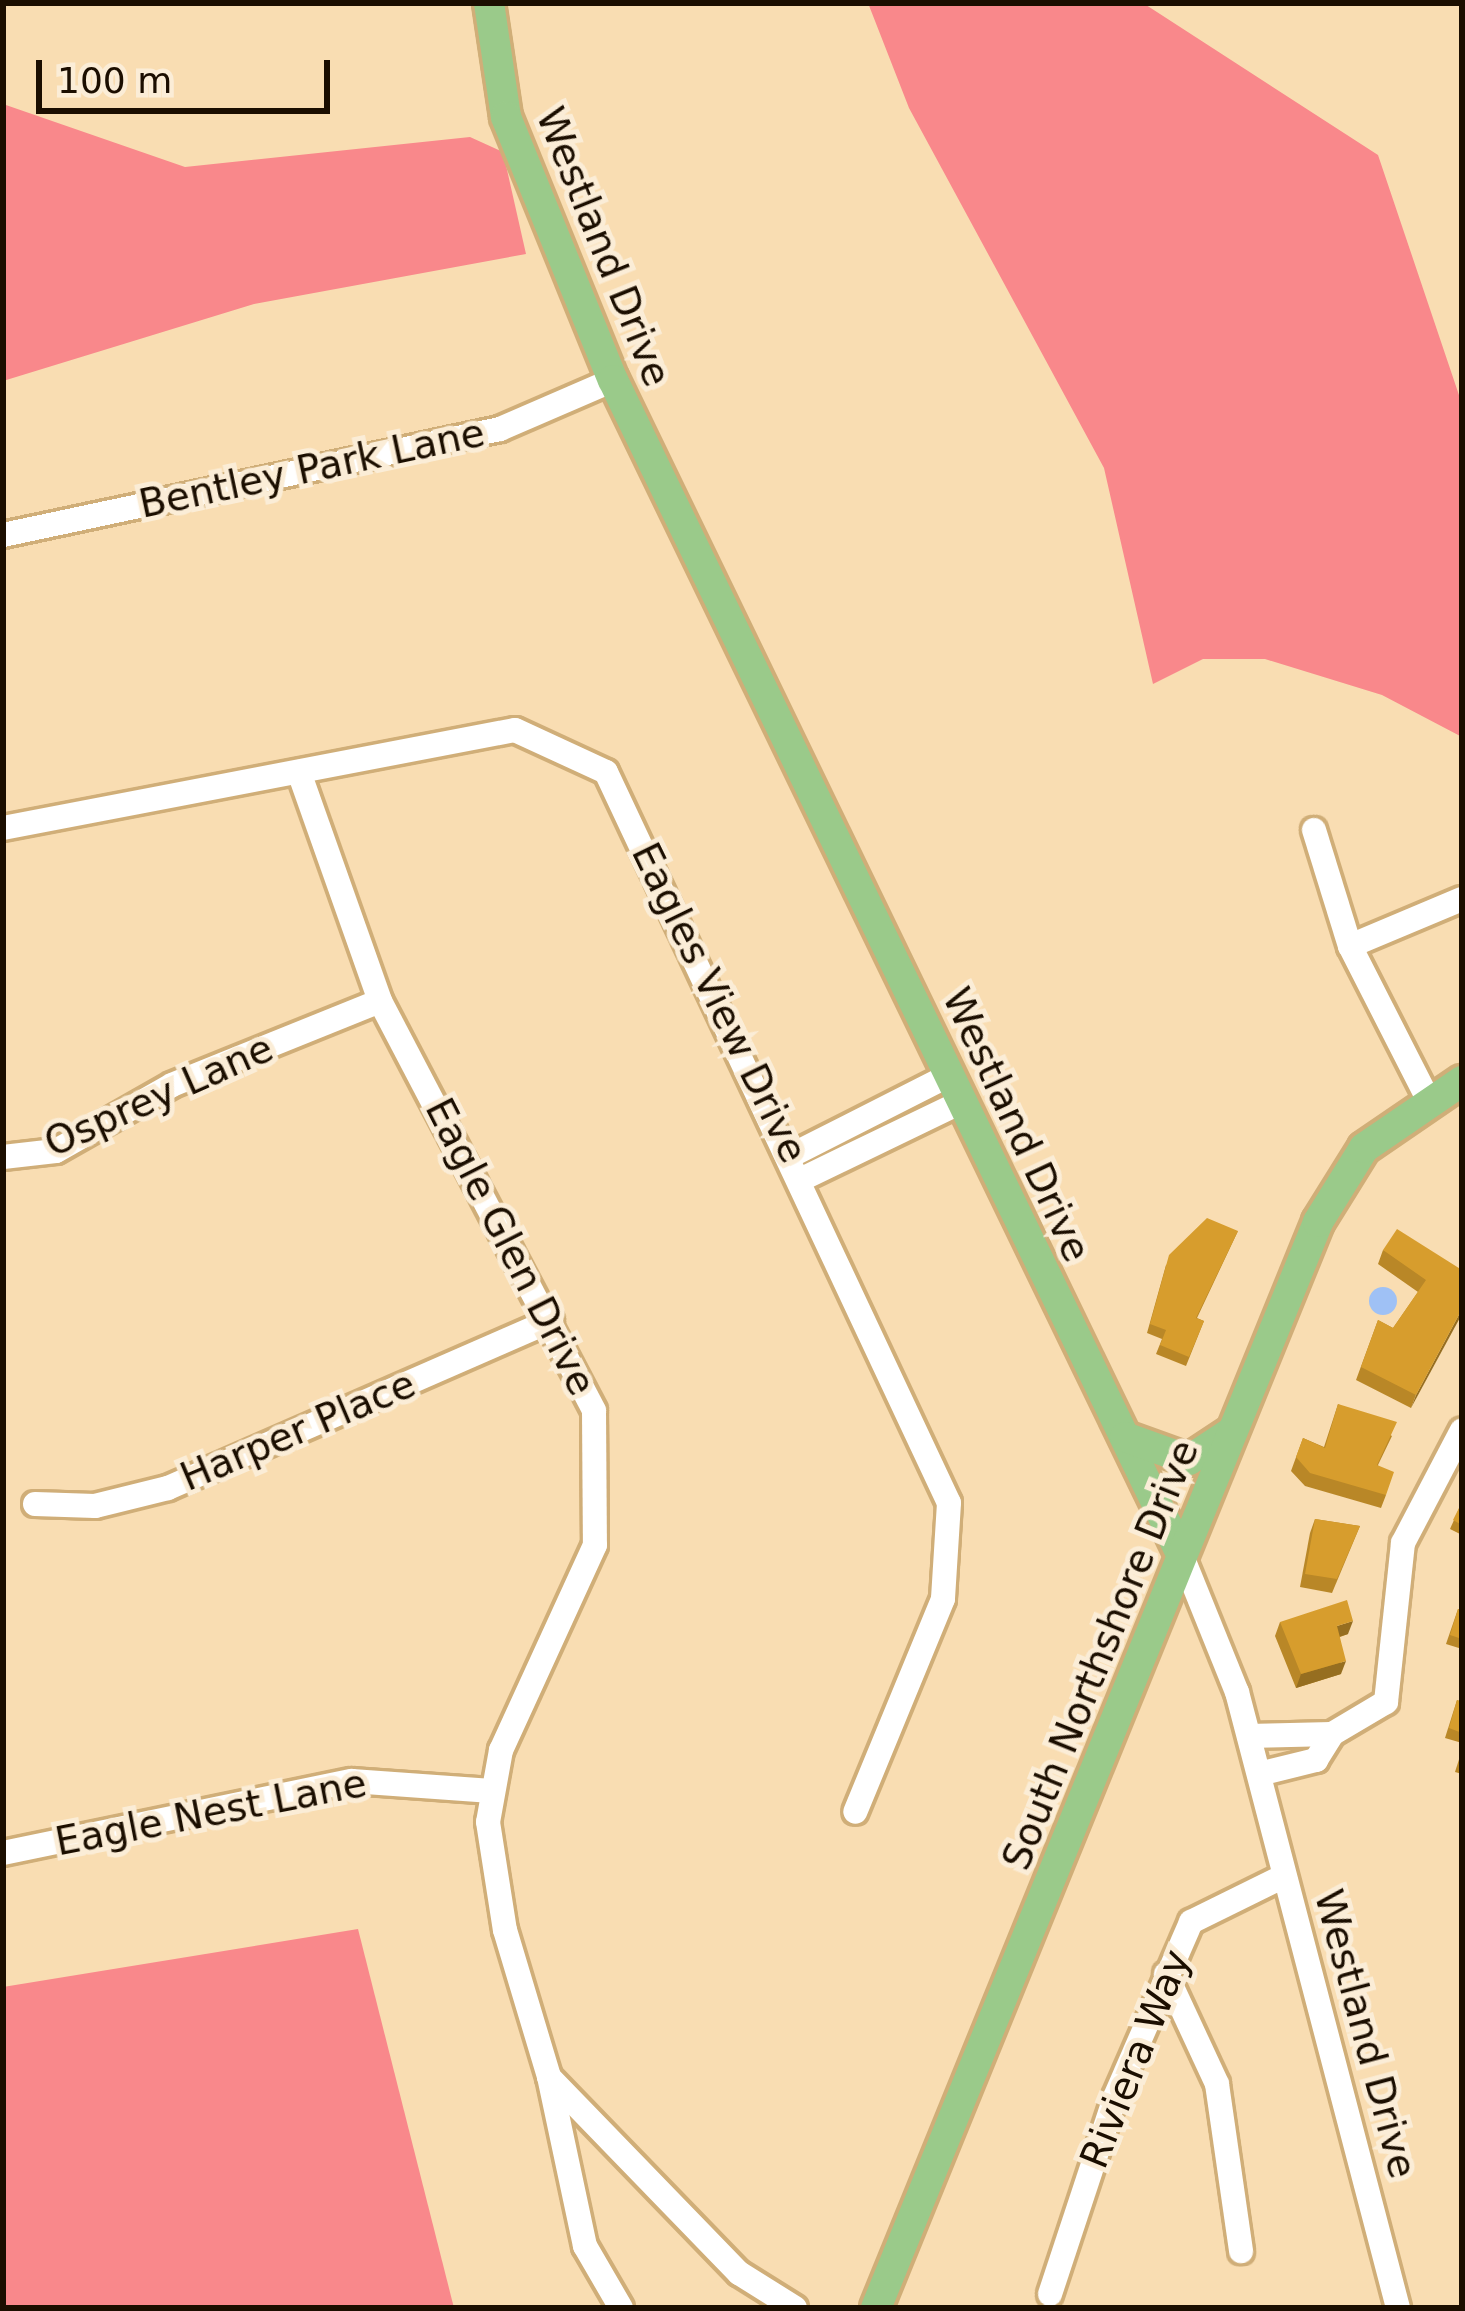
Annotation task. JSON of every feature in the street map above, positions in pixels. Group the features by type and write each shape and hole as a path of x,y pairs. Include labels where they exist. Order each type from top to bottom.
{"main road":[{"name":"Westland Drive","path":"489,3 506,117 613,380 1182,1556"},
{"name":"South Northshore Drive","path":"876,2308 1318,1222 1364,1148 1427,1097 1462,1081"},
{"path":"1124,1437 1189,1460 1238,1424"}],"street":[{"name":"Bentley Park Lane","path":"3,535 500,429 613,380"},
{"name":"Eagles View Drive","path":"3,828 514,730 606,772 798,1167 949,1503 943,1599 855,1812"},
{"name":"Eagle Glen Drive","path":"299,772 380,1000 594,1411 595,1545 491,1791 505,1930 549,2077 585,2246 621,2308"},
{"path":"1314,830 1350,946 1427,1097"},
{"path":"1350,946 1462,899"},
{"name":"Osprey Lane","path":"3,1157 56,1151 172,1085 380,1000"},
{"path":"798,1167 956,1088"},
{"name":"Harper Place","path":"35,1504 95,1506 168,1488 551,1321"},
{"path":"1258,1774 1316,1760 1332,1734 1387,1702 1403,1544 1462,1430"},
{"name":"Westland Drive","path":"1182,1556 1249,1736 1282,1877 1398,2308"},
{"path":"1249,1736 1332,1734"},
{"name":"Eagle Nest Lane","path":"3,1853 352,1781 491,1791"},
{"name":"Riviera Way","path":"1050,2294 1166,1974 1196,1916 1282,1877"},
{"path":"1166,1974 1217,2084 1241,2252"},
{"name":"Eagle Glen Drive","path":"549,2077 739,2273 795,2308"}],"shaded area":[{"path":"868,3 1143,3 1378,155 1462,404 1462,737 1382,695 1265,659 1203,659 1153,684 1104,468 909,108"},
{"path":"3,104 185,167 470,137 503,152 526,254 254,304 3,381"},
{"path":"358,1929 454,2308 3,2308 3,1987"}],"water":[{"path":"1383,1287 1393,1291 1397,1301 1393,1311 1383,1315 1373,1311 1369,1301 1373,1291"}],"building":[{"path":"1207,1218 1238,1231 1196,1318 1204,1321 1189,1357 1160,1345 1166,1330 1150,1324 1169,1255"},
{"path":"1397,1229 1462,1270 1462,1309 1416,1395 1361,1367 1378,1320 1393,1328 1426,1280 1383,1250"},
{"path":"1338,1404 1397,1422 1377,1465 1394,1472 1386,1495 1310,1473 1296,1457 1303,1438 1325,1448"},
{"path":"1462,1502 1462,1525 1453,1520"},
{"path":"1315,1519 1360,1526 1337,1579 1305,1574"},
{"path":"1347,1600 1353,1621 1337,1626 1346,1661 1301,1674 1280,1622"},
{"path":"1458,1609 1462,1610 1462,1639 1450,1635"},
{"path":"1457,1700 1462,1702 1462,1733 1449,1728"}]}
